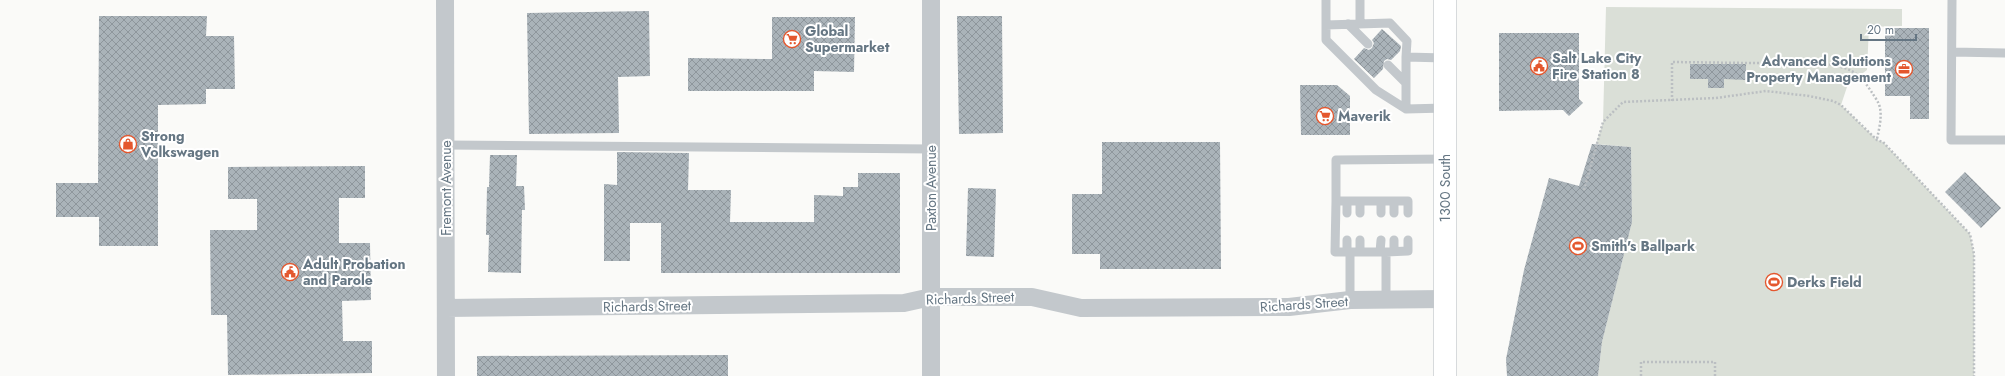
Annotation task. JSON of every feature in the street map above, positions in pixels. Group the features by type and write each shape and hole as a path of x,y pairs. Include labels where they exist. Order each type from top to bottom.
{"main road":[{"name":"1300 South","path":"1445,0 1445,376"}],"street":[{"name":"Fremont Avenue","path":"445,0 446,376"},
{"name":"Paxton Avenue","path":"931,0 931,376"},
{"name":"Richards Street","path":"446,308 904,303 931,296 1032,297 1081,308 1289,307 1350,300 1445,299"}],"lane":[{"path":"1326,0 1326,40 1376,90 1406,109 1445,108"},
{"path":"1360,0 1360,24"},
{"path":"1952,0 1951,140 2005,140"},
{"path":"1348,24 1368,44"},
{"path":"1326,25 1390,24 1407,41 1406,109"},
{"path":"1952,52 2005,53"},
{"path":"1406,57 1445,58"},
{"path":"1388,65 1406,83"},
{"path":"446,145 931,149"},
{"path":"1408,240 1408,252 1335,252 1336,160 1446,159"},
{"path":"1336,201 1408,201 1408,213"},
{"path":"1347,201 1347,213"},
{"path":"1360,201 1360,213"},
{"path":"1380,201 1380,213"},
{"path":"1394,202 1394,213"},
{"path":"1347,240 1350,300"},
{"path":"1360,240 1360,252"},
{"path":"1380,240 1387,252"},
{"path":"1386,300 1387,252 1394,240"}],"path":[{"path":"1672,101 1672,62 1828,64 1844,68 1860,76 1875,97 1880,108 1881,125 1877,140"},
{"path":"1584,190 1603,122 1623,102 1716,98 1766,91 1809,96 1833,101 1841,105 1877,140 1883,142 1970,234 1974,254 1974,376"},
{"path":"1641,376 1641,362 1715,362 1715,376"}],"shaded area":[{"name":"Derks Field","path":"1606,7 1902,9 1902,26 1869,27 1867,70 1848,84 1841,105 1877,140 1883,142 1970,234 1974,254 1974,376 1598,376 1602,342 1632,222 1631,147 1596,144 1603,122"}],"building":[{"path":"649,11 650,76 618,77 619,133 529,134 527,13"},
{"name":"Strong Volkswagen","path":"99,16 207,16 206,36 234,36 235,89 206,89 206,104 158,105 158,246 99,246 99,217 56,217 56,183 98,183"},
{"path":"957,16 1002,16 1003,133 959,134"},
{"path":"772,17 855,17 854,72 814,71 814,91 688,91 688,58 772,59"},
{"path":"1885,28 1929,28 1929,119 1910,119 1910,96 1885,96"},
{"name":"Maverik","path":"1382,29 1401,46 1400,51 1391,60 1387,59 1384,61 1383,69 1374,78 1354,59 1364,48 1369,50 1372,48 1374,43 1372,40"},
{"name":"Salt Lake City Fire Station 8","path":"1499,33 1579,33 1579,99 1583,103 1569,116 1563,110 1499,111"},
{"path":"1690,64 1746,64 1746,80 1724,79 1724,88 1708,88 1708,79 1690,79"},
{"name":"Maverik","path":"1300,85 1337,85 1350,96 1350,135 1301,135"},
{"path":"1102,142 1220,142 1221,269 1100,269 1100,254 1072,254 1072,194 1102,194"},
{"name":"Smith's Ballpark","path":"1592,144 1631,147 1632,222 1602,342 1598,376 1507,376 1506,359 1524,270 1549,178 1579,186"},
{"path":"617,152 689,153 688,190 731,190 730,222 814,222 814,195 843,196 843,187 858,187 858,173 900,173 900,273 661,273 661,223 630,223 630,261 604,261 604,184 617,185"},
{"path":"490,155 517,155 516,186 524,186 525,210 522,210 521,273 488,272 489,235 486,235 487,187 489,187"},
{"name":"Adult Probation and Parole","path":"365,166 365,198 339,198 339,243 370,243 371,300 342,301 343,341 372,341 372,373 228,375 227,315 211,315 210,230 257,230 257,199 228,199 228,167"},
{"path":"1965,172 2001,208 1981,228 1945,192"},
{"path":"968,188 996,189 994,257 966,256"},
{"path":"728,355 728,376 477,376 477,356"}],"place":[{"name":"Global Supermarket","path":"792,39"},
{"name":"Salt Lake City Fire Station 8","path":"1539,66"},
{"name":"Advanced Solutions Property Management","path":"1904,69"},
{"name":"Maverik","path":"1325,116"},
{"name":"Strong Volkswagen","path":"128,144"},
{"name":"Smith's Ballpark","path":"1578,246"},
{"name":"Adult Probation and Parole","path":"290,272"},
{"name":"Derks Field","path":"1774,282"}]}
